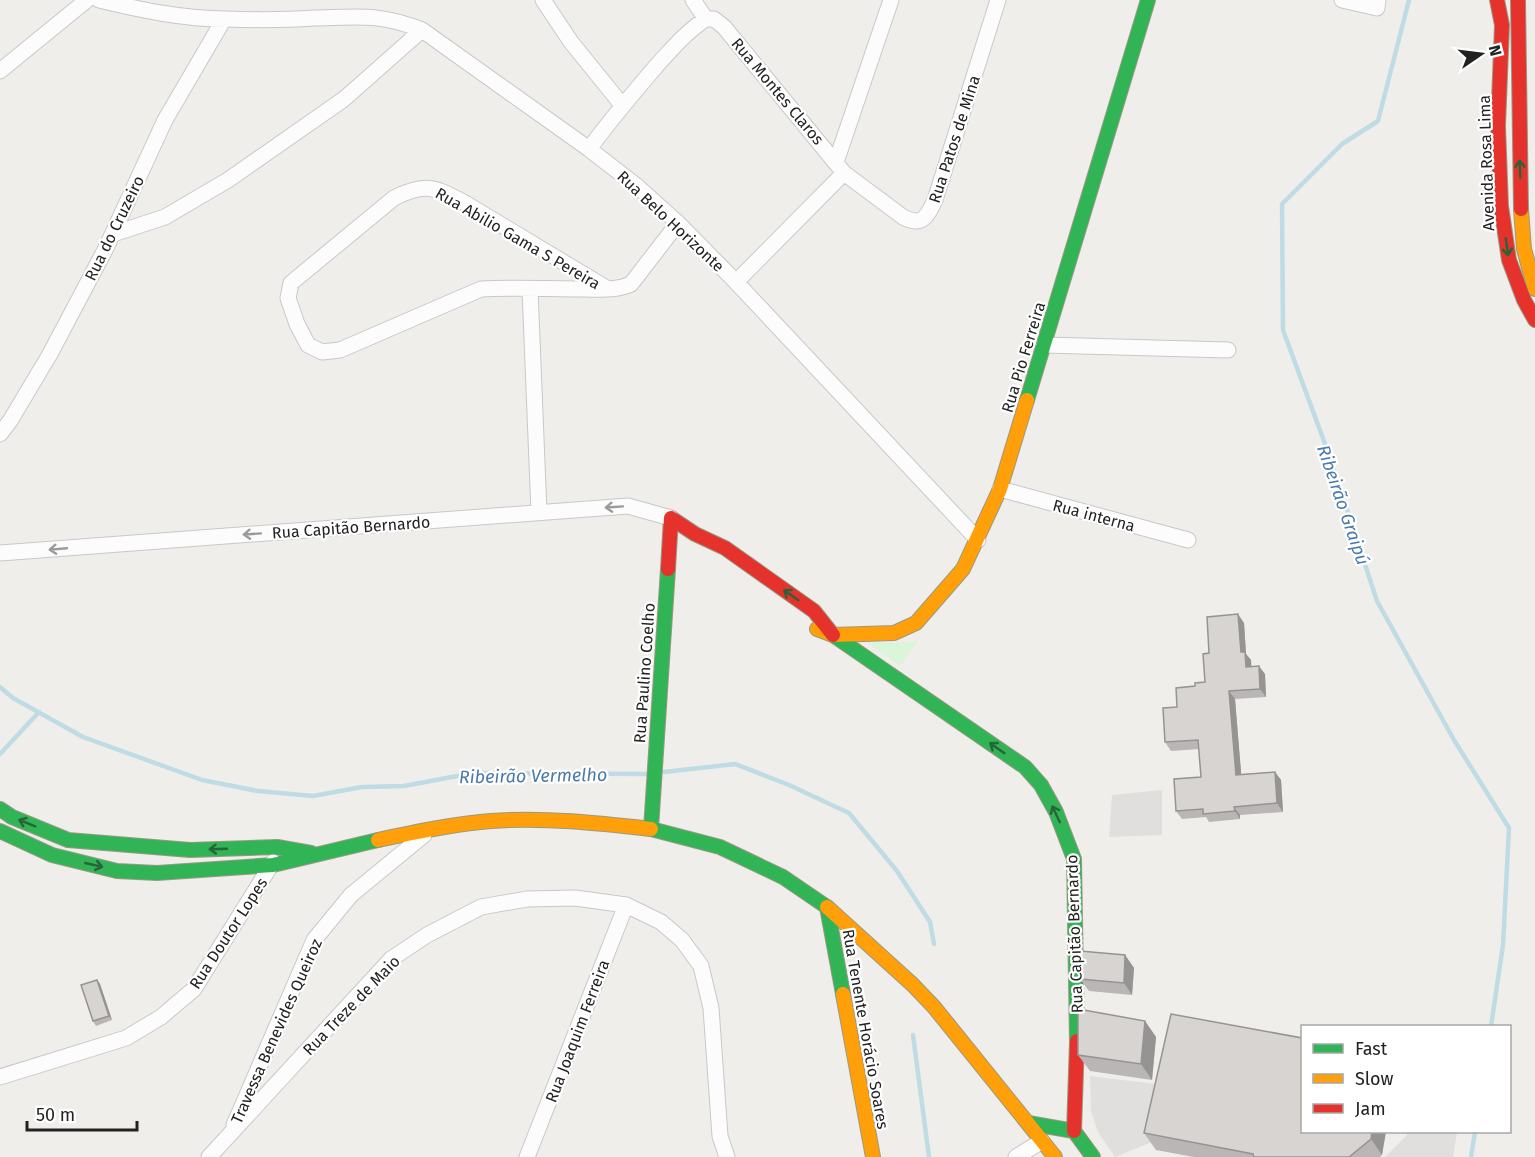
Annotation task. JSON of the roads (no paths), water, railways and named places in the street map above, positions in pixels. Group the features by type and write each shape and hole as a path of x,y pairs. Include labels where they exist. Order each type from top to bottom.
{"main road":[{"name":"Rua Pio Ferreira","path":"833,634 894,633 916,623 963,569 978,540 1000,489 1148,0"},
{"name":"Avenida Rosa Lima","path":"1497,0 1502,25 1498,126 1501,206 1509,260 1524,300 1535,320"},
{"name":"Avenida Rosa Lima","path":"1518,0 1516,89 1522,235 1535,289"},
{"name":"Rua Capitão Bernardo","path":"671,518 695,534 725,548 814,611 833,634 1025,767 1041,785 1056,812 1074,859 1077,1073 1074,1131"},
{"name":"Rua Paulino Coelho","path":"651,830 671,518"},
{"name":"Rua Capitão Bernardo","path":"695,534 718,560"},
{"name":"Rua Capitão Bernardo","path":"801,621 810,627 833,634"},
{"path":"0,809 12,817 68,840 190,850 277,847 314,854"},
{"path":"0,831 52,855 117,871 157,873 273,865 431,829 492,821 575,820 651,830 720,847 783,877 827,907 913,985 934,1007 1055,1157"},
{"name":"Rua Tenente Horácio Soares","path":"827,907 873,1157"},
{"path":"1028,1123 1074,1131 1093,1157"}],"street":[{"path":"0,71 87,0"},
{"name":"Rua Belo Horizonte","path":"99,0 155,13 224,19 370,16 400,21 422,30 589,149 638,187 678,223 978,540"},
{"path":"543,0 571,42 622,105"},
{"path":"589,149 622,105 693,27 706,19 693,0"},
{"path":"736,282 840,168 891,0"},
{"path":"1342,0 1377,8 1378,0"},
{"name":"Rua Patos de Mina","path":"840,168 910,221 919,221 928,215 935,200 993,1"},
{"name":"Rua do Cruzeiro","path":"0,434 50,354 112,234 165,120 224,19"},
{"name":"Rua Montes Claros","path":"706,19 714,20 724,27 840,168"},
{"path":"112,234 165,217 228,180 344,99 422,30"},
{"name":"Rua Abilio Gama S Pereira","path":"530,290 481,289 340,350 322,352 308,345 297,324 288,298 291,283 394,198 427,186 441,190 608,289"},
{"path":"539,512 530,290 608,289 622,288 631,284 678,223"},
{"path":"1044,345 1228,350"},
{"name":"Rua interna","path":"1000,489 1188,540"},
{"name":"Rua Capitão Bernardo","path":"0,553 628,506 671,518"},
{"name":"Travessa Benevides Queiroz","path":"229,1137 314,940 351,895 431,829"},
{"name":"Rua Doutor Lopes","path":"0,1077 126,1038 161,1017 194,989 273,865 277,847"},
{"name":"Rua Treze de Maio","path":"209,1157 391,959 427,935 481,907 526,900 575,898 626,905 661,922 682,940 701,966 711,1008 720,1136 727,1157"},
{"name":"Rua Joaquim Ferreira","path":"527,1157 626,905"},
{"path":"716,1157 720,1136"},
{"path":"1016,1157 1042,1142"}],"waterway":[{"name":"Ribeirão Graipú","path":"1409,0 1378,121 1342,144 1282,204 1283,330 1328,452 1377,601 1454,740 1509,828 1503,945 1491,1025"},
{"name":"Ribeirão Vermelho","path":"0,687 13,698 83,737 202,780 258,791 313,796 362,787 404,786 473,773 647,774"},
{"path":"0,754 39,712"},
{"name":"Ribeirão Vermelho","path":"664,772 735,764 789,785 849,813 897,871 930,922 934,944"},
{"name":"Ribeirão Vermelho","path":"913,1035 929,1157"},
{"name":"Ribeirão Graipú","path":"1471,1157 1475,1133"}]}
